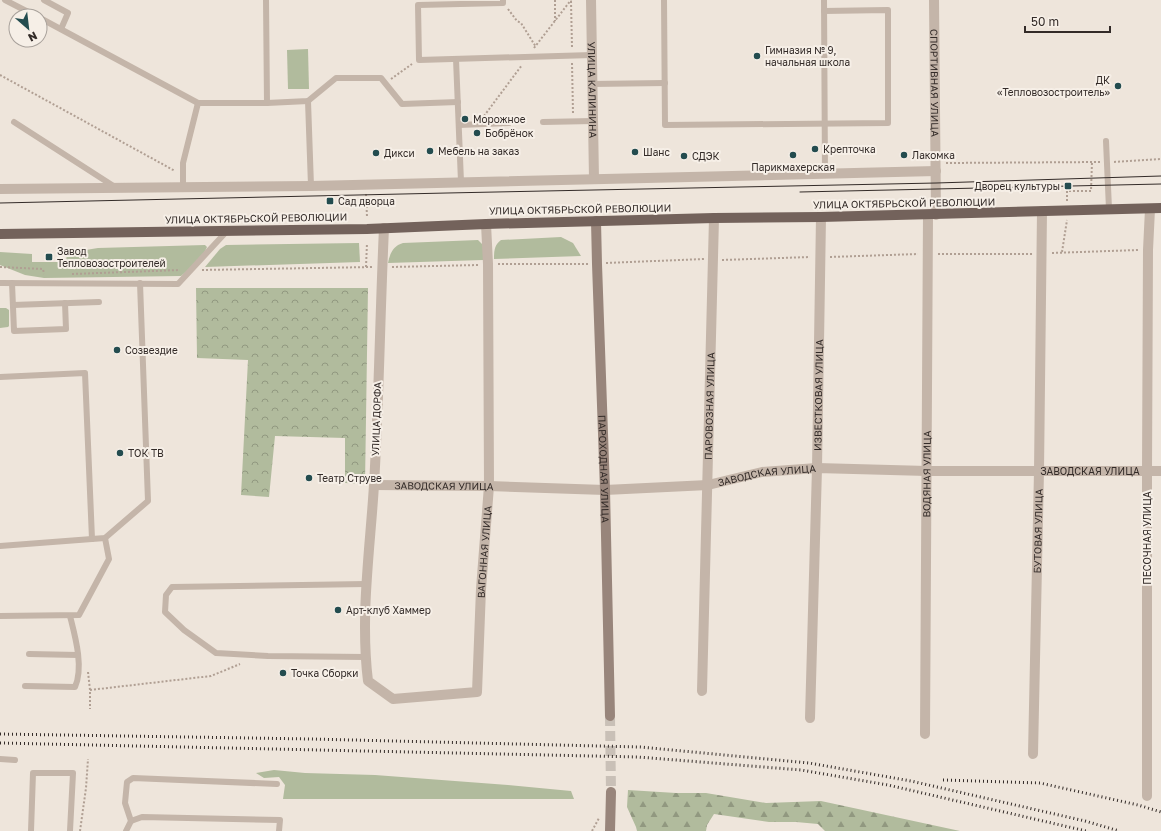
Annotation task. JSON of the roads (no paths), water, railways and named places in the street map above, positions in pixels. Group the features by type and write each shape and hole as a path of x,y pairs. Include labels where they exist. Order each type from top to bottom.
{"main road":[{"name":"УЛИЦА ОКТЯБРЬСКОЙ РЕВОЛЮЦИИ","path":"0,234 384,228 596,221 932,215 1161,208"},
{"name":"ПАРОХОДНАЯ УЛИЦА","path":"596,221 605,490 610,716"},
{"path":"610,831 611,792"}],"street":[{"name":"УЛИЦА КАЛИНИНА","path":"591,0 594,179"},
{"name":"СПОРТИВНАЯ УЛИЦА","path":"932,215 936,171 934,0"},
{"path":"0,189 366,185 936,171"},
{"name":"ПЕСОЧНАЯ УЛИЦА","path":"1147,796 1148,250 1150,209"},
{"name":"БУТОВАЯ УЛИЦА","path":"1033,754 1039,471 1042,211"},
{"name":"ВОДЯНАЯ УЛИЦА","path":"925,734 928,254 932,215"},
{"name":"ИЗВЕСТКОВАЯ УЛИЦА","path":"810,718 817,468 821,217"},
{"name":"ПАРОВОЗНАЯ УЛИЦА","path":"702,692 714,218"},
{"name":"ВАГОННАЯ УЛИЦА","path":"365,657 368,681 393,699 477,692 481,590 489,486 488,264 486,224"},
{"name":"УЛИЦА ДОРФА","path":"365,657 366,584 374,485 384,228"},
{"name":"ЗАВОДСКАЯ УЛИЦА","path":"374,485 489,486 605,490 708,484 762,472 817,468 927,471 1161,471"}],"lane":[{"path":"7,0 22,8"},
{"path":"44,0 68,14 61,29"},
{"path":"266,0 267,103"},
{"path":"664,0 665,125 888,124 888,10 824,11"},
{"path":"824,0 825,174"},
{"path":"506,2 503,4 418,5 419,60 592,56"},
{"path":"48,22 198,102 267,103 308,101 336,78 381,78 402,104 458,102"},
{"path":"456,59 461,182"},
{"path":"592,84 665,83"},
{"path":"308,101 311,186"},
{"path":"183,187 183,163 198,102"},
{"path":"543,122 593,121"},
{"path":"14,122 117,187"},
{"path":"459,125 509,123"},
{"path":"1106,141 1109,210"},
{"path":"0,283 178,284 227,231"},
{"path":"12,283 14,331 66,329 65,303"},
{"path":"0,546 105,538 148,501 140,283"},
{"path":"13,305 99,302"},
{"path":"0,378 85,373 92,539"},
{"path":"0,616 79,616 109,559 105,538"},
{"path":"365,657 268,656 216,653 184,630 165,612 166,596 172,587 366,584"},
{"path":"25,686 75,687 78,674 78,655 70,616"},
{"path":"29,654 78,655"},
{"path":"0,759 14,760"},
{"path":"31,831 33,773 74,774 70,831"},
{"path":"131,821 126,803 127,782 133,778 277,784"},
{"path":"126,831 131,821 142,816 280,820 279,831"}],"tunnel":[{"path":"610,716 611,792"}],"tram line":[{"path":"0,203 936,183 1161,176"},
{"path":"800,192 1161,184"}],"railway":[{"path":"0,734 311,739 640,747 809,763 911,781 1085,821 1119,831"},
{"path":"0,743 638,757 801,770 888,785 1086,831"},
{"path":"943,780 1040,783 1138,805 1161,812"}],"place":[{"name":"Гимназия № 9, начальная школа","path":"757,56"},
{"name":"ДК «Тепловозостроитель»","path":"1118,86"},
{"name":"Морожное","path":"465,119"},
{"name":"Бобрёнок","path":"477,133"},
{"name":"Крепточка","path":"815,149"},
{"name":"Мебель на заказ","path":"430,151"},
{"name":"Шанс","path":"635,152"},
{"name":"Дикси","path":"376,153"},
{"name":"Парикмахерская","path":"793,155"},
{"name":"Лакомка","path":"904,155"},
{"name":"СДЭК","path":"684,156"},
{"name":"Дворец культуры","path":"1068,186"},
{"name":"Сад дворца","path":"330,201"},
{"name":"Завод Тепловозостроителей","path":"49,257"},
{"name":"Созвездие","path":"117,350"},
{"name":"ТОК ТВ","path":"120,453"},
{"name":"Театр Струве","path":"309,478"},
{"name":"Арт-клуб Хаммер","path":"338,610"},
{"name":"Точка Сборки","path":"283,673"}]}
